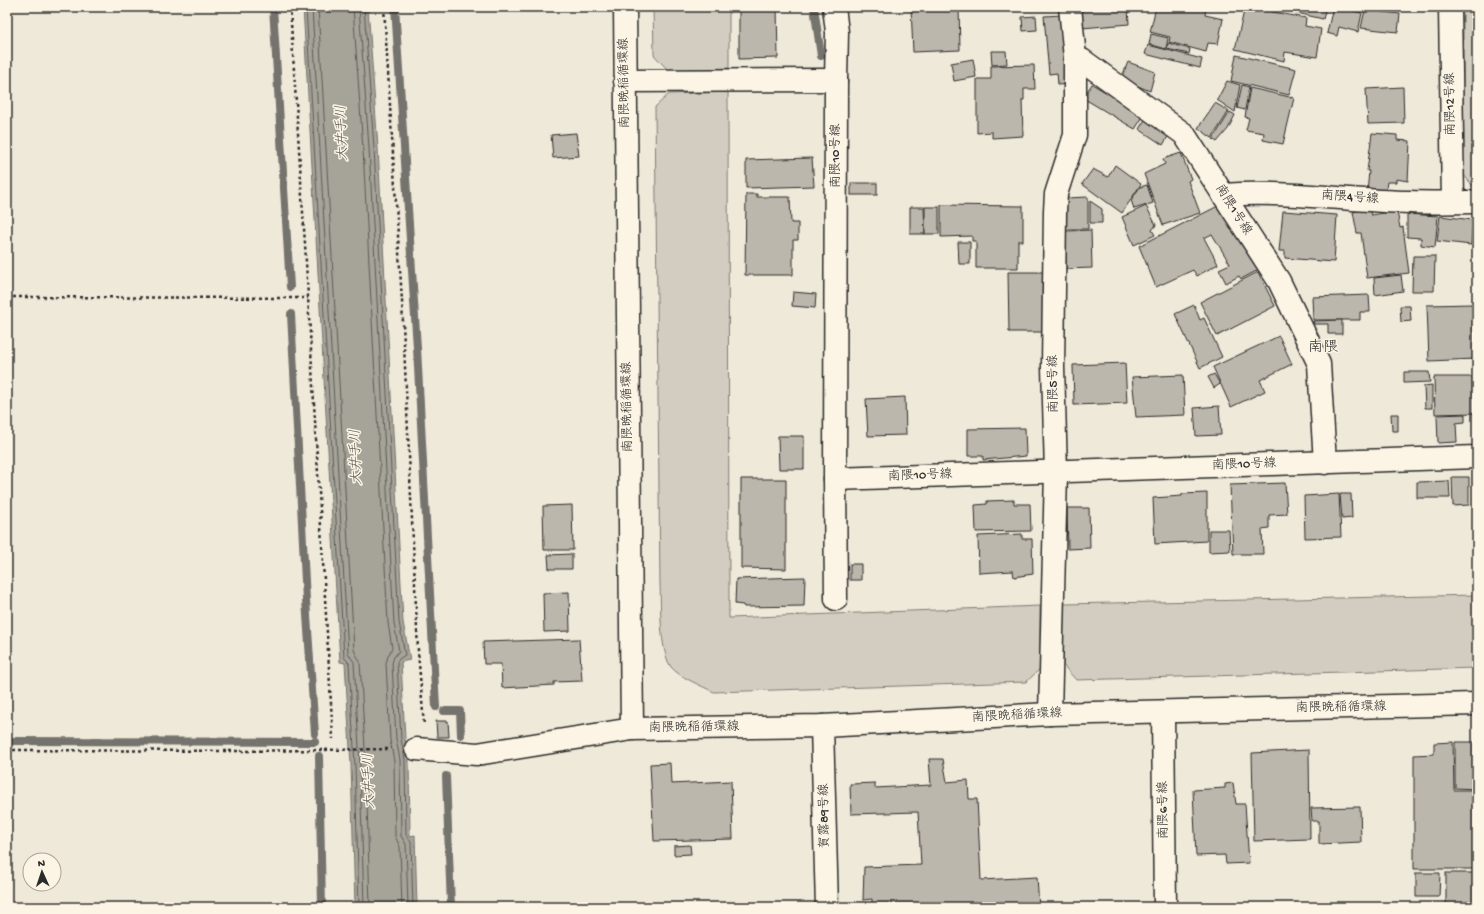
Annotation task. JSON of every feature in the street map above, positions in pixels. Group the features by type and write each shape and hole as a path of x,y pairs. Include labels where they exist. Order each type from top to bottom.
{"street":[{"name":"南隈晩稲循環線","path":"624,7 632,729 822,726 1050,714 1477,704"},
{"name":"南隈10号線","path":"834,7 837,32 835,479 1477,457"},
{"path":"1070,7 1075,58"},
{"name":"南隈12号線","path":"1450,7 1453,202"},
{"name":"南隈1号線","path":"1075,58 1082,60 1184,134 1279,281 1319,364 1325,462"},
{"name":"南隈5号線","path":"1050,714 1056,472 1054,367 1055,211 1056,194 1075,135 1075,58"},
{"path":"625,80 836,80"},
{"name":"南隈4号線","path":"1223,195 1259,193 1410,202 1477,202"},
{"path":"835,479 836,600"},
{"name":"南隈6号線","path":"1163,712 1165,907"},
{"name":"賀露89号線","path":"822,726 827,907"},
{"path":"421,749 477,754 632,729"}],"path":[{"path":"290,7 309,298 333,738"},
{"path":"7,750 421,749 402,293 384,7"},
{"path":"7,297 309,298"}],"shaded area":[{"path":"653,7 729,7 729,68 668,70 654,55"},
{"path":"1463,7 1477,7 1477,191 1463,174"},
{"path":"728,92 729,618 1040,606 1040,669 1026,682 714,692 685,678 671,667 664,649 660,584 655,107 669,94"},
{"path":"1477,595 1477,668 1076,680 1063,665 1064,604"}],"water":[{"name":"大井手川","path":"303,7 368,7 378,148 403,622 410,660 401,662 405,739 409,760 410,836 415,835 417,907 355,907 351,765 345,663 340,662"}],"building":[{"path":"739,7 777,7 778,58 739,59"},
{"path":"911,7 959,7 960,50 913,52"},
{"path":"1081,7 1128,7 1129,24 1082,28"},
{"path":"1156,7 1206,7 1205,15 1223,19 1218,44 1208,43 1206,52 1169,42 1170,37 1150,32"},
{"path":"1245,7 1306,18 1305,26 1321,29 1317,57 1285,52 1284,61 1235,49"},
{"path":"1271,7 1326,7 1323,19"},
{"path":"1333,7 1362,13 1358,32 1339,27 1337,36 1327,33"},
{"path":"1365,10 1400,14 1398,32 1361,28"},
{"path":"1063,15 1068,84 1058,85 1057,73 1049,74 1044,16"},
{"path":"1036,16 1037,30 1023,31 1022,17"},
{"path":"1151,34 1168,38 1166,49 1149,44"},
{"path":"1168,43 1190,49 1189,54 1167,49"},
{"path":"1148,45 1202,59 1200,68 1145,54"},
{"path":"991,51 1006,51 1007,64 992,65"},
{"path":"1236,55 1296,69 1289,95 1231,81"},
{"path":"973,59 976,77 954,81 951,63"},
{"path":"1128,62 1155,72 1150,91 1121,79"},
{"path":"1034,65 1035,89 1024,89 1024,100 1022,100 1023,136 992,138 992,132 977,133 977,79 991,79 991,66"},
{"path":"1227,81 1240,85 1235,112 1217,100"},
{"path":"1092,84 1144,115 1135,129 1083,98"},
{"path":"1242,85 1249,87 1245,110 1237,108"},
{"path":"1403,87 1404,123 1368,124 1366,89"},
{"path":"1250,88 1294,98 1283,144 1263,140 1264,133 1246,130 1249,118 1245,117"},
{"path":"1215,103 1229,111 1212,138 1198,128"},
{"path":"1230,112 1235,115 1228,129 1217,142 1213,139"},
{"path":"1146,118 1170,133 1163,145 1139,129"},
{"path":"576,133 579,156 553,158 551,135"},
{"path":"1372,133 1397,135 1397,140 1410,141 1408,181 1396,179 1396,182 1387,182 1385,195 1367,193 1369,171 1367,171"},
{"path":"1181,153 1191,179 1188,181 1200,213 1163,225 1144,174 1165,164 1163,159"},
{"path":"812,158 814,186 746,188 746,160"},
{"path":"1115,165 1141,184 1122,213 1082,184 1093,169 1108,177"},
{"path":"851,183 877,183 877,195 851,195"},
{"path":"1147,185 1153,203 1134,209 1131,200 1140,187"},
{"path":"746,194 757,194 757,197 790,197 791,223 798,223 798,240 793,240 793,275 745,275"},
{"path":"1088,197 1088,229 1066,229 1066,198"},
{"path":"1090,201 1102,209 1102,223 1090,223"},
{"path":"941,205 1023,206 1023,241 1018,241 1018,268 976,268 976,241 972,241 972,236 941,237"},
{"path":"1220,205 1260,269 1241,279 1239,276 1226,283 1219,269 1230,264 1212,234 1204,238 1218,264 1197,276 1193,270 1156,287 1139,246"},
{"path":"1146,206 1156,225 1152,230 1155,235 1134,245 1122,217"},
{"path":"910,207 924,207 925,234 910,234"},
{"path":"925,207 939,207 939,234 925,234"},
{"path":"1369,209 1371,215 1397,211 1400,228 1403,227 1409,273 1367,278 1361,233 1357,233 1353,212"},
{"path":"1283,211 1337,215 1334,262 1285,258 1285,251 1279,251"},
{"path":"1407,214 1438,216 1435,247 1421,245 1421,238 1407,237"},
{"path":"1440,216 1473,220 1471,245 1437,241"},
{"path":"1091,230 1092,268 1066,269 1066,231"},
{"path":"958,242 970,242 970,264 959,264"},
{"path":"1413,256 1435,256 1434,291 1412,291"},
{"path":"1008,272 1043,272 1044,332 1009,332"},
{"path":"1258,272 1275,306 1217,336 1200,302"},
{"path":"1401,275 1403,291 1375,295 1374,278"},
{"path":"793,292 816,294 815,308 792,306"},
{"path":"1369,295 1370,312 1360,312 1360,320 1313,320 1312,297"},
{"path":"1473,304 1475,359 1429,361 1427,305"},
{"path":"1194,305 1200,320 1204,318 1222,357 1200,368 1175,314"},
{"path":"1400,306 1410,306 1411,321 1401,322"},
{"path":"1342,320 1342,334 1328,334 1328,324 1314,324 1313,321"},
{"path":"1279,336 1292,364 1260,380 1265,391 1231,407 1213,367"},
{"path":"1125,363 1127,403 1074,405 1073,365"},
{"path":"1404,372 1429,372 1430,382 1404,383"},
{"path":"1214,374 1220,384 1214,388 1208,377"},
{"path":"1183,375 1185,415 1136,417 1132,377"},
{"path":"1434,377 1475,377 1476,413 1435,414"},
{"path":"1432,385 1432,408 1425,408 1424,386"},
{"path":"905,397 906,435 868,436 866,399"},
{"path":"1219,406 1221,435 1196,436 1194,408"},
{"path":"1391,414 1398,414 1398,431 1392,431"},
{"path":"1465,414 1465,422 1456,423 1457,442 1438,443 1437,415"},
{"path":"1025,428 1026,456 983,460 983,456 968,456 968,429"},
{"path":"778,436 804,436 804,469 779,469"},
{"path":"1452,477 1469,477 1469,505 1453,506"},
{"path":"741,479 786,479 786,569 741,568"},
{"path":"1449,481 1450,498 1417,498 1417,482"},
{"path":"1285,483 1287,514 1269,515 1269,528 1262,529 1263,554 1233,554 1230,485"},
{"path":"1207,493 1207,541 1155,544 1153,498 1182,496 1182,494"},
{"path":"1339,494 1341,537 1305,538 1304,496"},
{"path":"1340,494 1351,494 1352,518 1342,519"},
{"path":"1014,500 1014,504 1030,504 1031,531 976,532 975,505 987,504 987,501"},
{"path":"572,505 573,550 544,550 543,506"},
{"path":"1067,508 1089,508 1090,548 1068,549"},
{"path":"1209,530 1229,530 1230,551 1209,552"},
{"path":"1022,534 1022,539 1032,539 1033,574 1014,577 1013,571 979,573 978,536"},
{"path":"572,554 572,569 549,569 548,555"},
{"path":"850,564 861,564 861,580 850,580"},
{"path":"805,577 804,606 744,607 743,605 735,604 736,579"},
{"path":"569,592 570,631 544,632 543,593"},
{"path":"579,639 582,681 554,682 554,685 502,688 501,664 484,664 483,642"},
{"path":"436,721 448,721 449,737 437,737"},
{"path":"1453,742 1454,790 1477,790 1477,869 1414,869 1414,755 1434,754 1434,743"},
{"path":"1455,742 1477,742 1477,789 1455,788"},
{"path":"1309,750 1310,839 1254,841 1252,753"},
{"path":"929,759 943,759 947,782 968,780 969,799 977,799 981,880 1037,877 1039,907 872,907 872,899 863,900 864,867 921,865 918,812 851,814 850,784 875,783 875,788 931,785"},
{"path":"670,763 671,784 731,781 733,839 654,841 650,764"},
{"path":"1233,783 1236,804 1245,804 1249,863 1226,864 1225,855 1196,856 1193,790 1225,788 1225,784"},
{"path":"1360,807 1361,842 1319,844 1319,821 1312,821 1311,808"},
{"path":"690,845 691,854 674,855 674,846"},
{"path":"1416,873 1440,873 1439,897 1416,897"},
{"path":"1446,873 1477,873 1477,905 1446,905"}],"waterway":[{"path":"273,7 290,287"},
{"path":"395,7 417,348 436,707"},
{"path":"814,7 821,56"},
{"path":"291,314 306,600 315,734"},
{"path":"444,711 460,711 461,735"},
{"path":"7,741 315,742"},
{"path":"319,756 322,907"},
{"path":"446,776 451,907"}],"district":[{"name":"南隈","path":"1323,348"}]}
